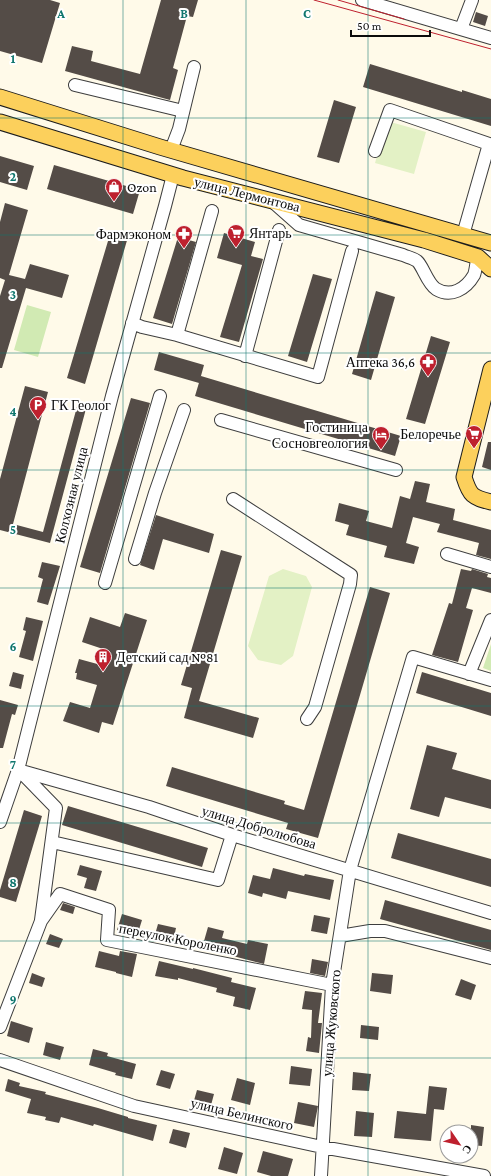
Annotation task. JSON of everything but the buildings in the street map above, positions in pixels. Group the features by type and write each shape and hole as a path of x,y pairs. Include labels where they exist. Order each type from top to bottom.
{"main road":[{"name":"улица Лермонтова","path":"0,97 171,150 486,241"},
{"name":"улица Лермонтова","path":"0,122 173,175 424,240 478,257 491,269"},
{"path":"478,257 486,241"},
{"path":"491,369 488,396 464,477 468,491 476,498 491,502"}],"street":[{"path":"362,0 491,38"},
{"path":"462,29 472,0"},
{"path":"171,150 179,129 194,67"},
{"path":"75,85 183,111"},
{"path":"375,151 390,110 489,144 463,235"},
{"name":"Колхозная улица","path":"0,822 18,770 70,558 112,396 173,175"},
{"path":"270,200 299,225 403,255 418,261 425,275 435,288 448,293 458,291 465,287 474,274 478,257"},
{"path":"177,335 212,211"},
{"path":"424,240 429,238 432,234 433,229 429,224"},
{"path":"245,356 279,230"},
{"path":"132,323 142,328 177,335 318,377 352,251"},
{"path":"105,583 160,396"},
{"path":"135,559 155,493 184,410"},
{"path":"221,420 396,470"},
{"path":"233,499 351,574 350,584 315,707 307,719"},
{"path":"447,554 491,567"},
{"path":"491,620 469,674 491,680"},
{"name":"улица Жуковского","path":"321,1176 332,985 350,870 413,657 469,674"},
{"path":"0,1026 41,921 56,808 18,770"},
{"name":"улица Добролюбова","path":"18,770 149,807 232,835 491,913"},
{"path":"52,842 218,880 232,835"},
{"name":"переулок Короленко","path":"41,921 60,894 109,910 107,940 332,985"},
{"path":"340,936 370,931 385,931 491,958"},
{"name":"улица Белинского","path":"0,1060 134,1106 322,1147 484,1176"}],"green space":[{"path":"387,121 426,132 414,174 375,163"},
{"path":"27,305 51,312 38,357 14,350"},
{"path":"283,569 306,576 312,587 293,656 281,665 258,660 248,646 269,576"},
{"path":"491,644 491,671 483,668"}],"tram line":[{"path":"314,0 491,49"},
{"path":"338,0 404,19"}],"place":[{"name":"Ozon","path":"114,202"},
{"name":"Янтарь","path":"236,248"},
{"name":"Фармэконом","path":"184,249"},
{"name":"Аптека 36,6","path":"428,377"},
{"name":"ГК Геолог","path":"38,420"},
{"name":"Белоречье","path":"474,449"},
{"name":"Гостиница Сосновгеология","path":"381,450"},
{"name":"Детский сад №81","path":"103,672"}]}
